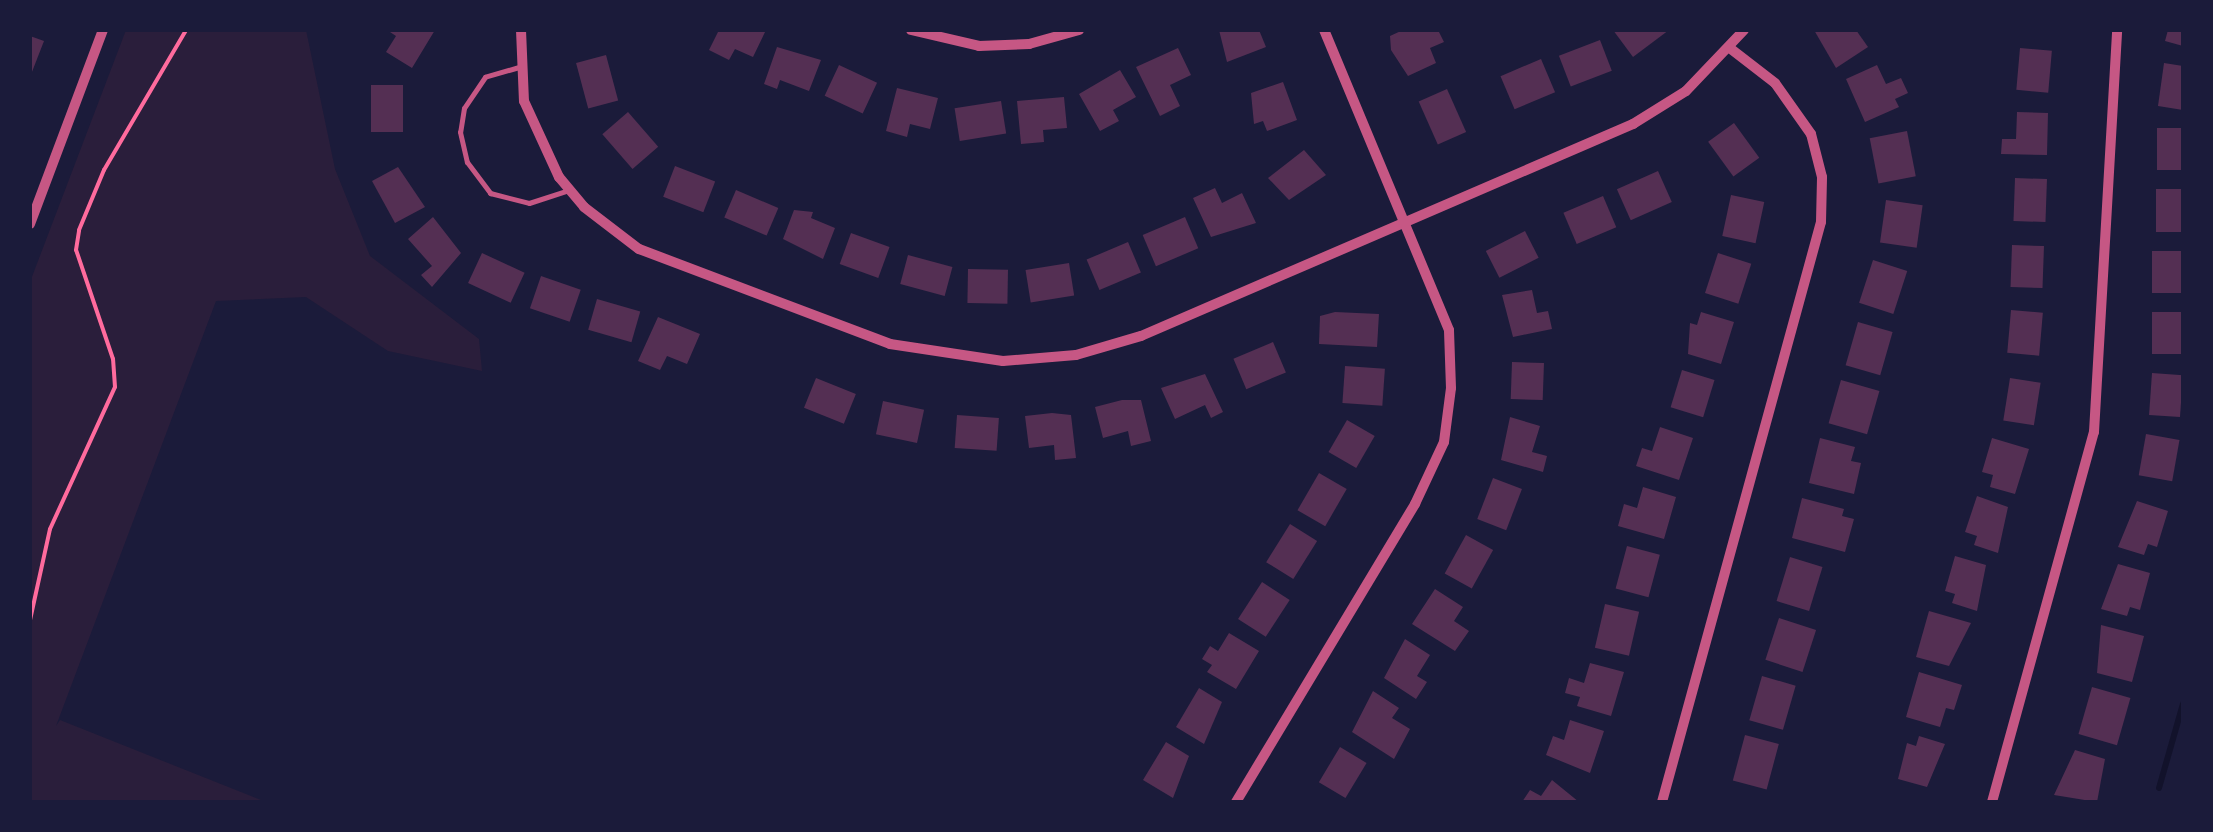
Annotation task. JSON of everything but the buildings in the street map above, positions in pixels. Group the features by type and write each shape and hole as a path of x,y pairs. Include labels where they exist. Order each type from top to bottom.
{"street":[{"path":"30,224 102,30"},
{"path":"521,30 519,67 524,102 570,190 639,248 890,344 1003,361 1076,355 1141,336 1632,124 1686,91 1731,49 1744,30"},
{"path":"911,30 978,46 1029,44 1079,30"},
{"path":"1236,802 1415,504 1444,442 1449,330 1408,223 1324,30"},
{"path":"1992,802 2094,432 2117,30"},
{"path":"1662,802 1822,222 1822,177 1812,134 1774,83 1731,49"}],"lane":[{"path":"519,67 484,78 464,108 460,132 467,162 490,194 529,203 570,190"}],"path":[{"path":"30,620 50,529 115,387 113,359 76,250 79,230 104,170 186,30"}],"shaded area":[{"path":"126,30 306,30 335,169 370,256 479,339 482,371 388,351 306,297 216,301 56,726 60,720 266,802 30,802 30,282"}],"waterway":[{"path":"2159,788 2183,704"}]}
